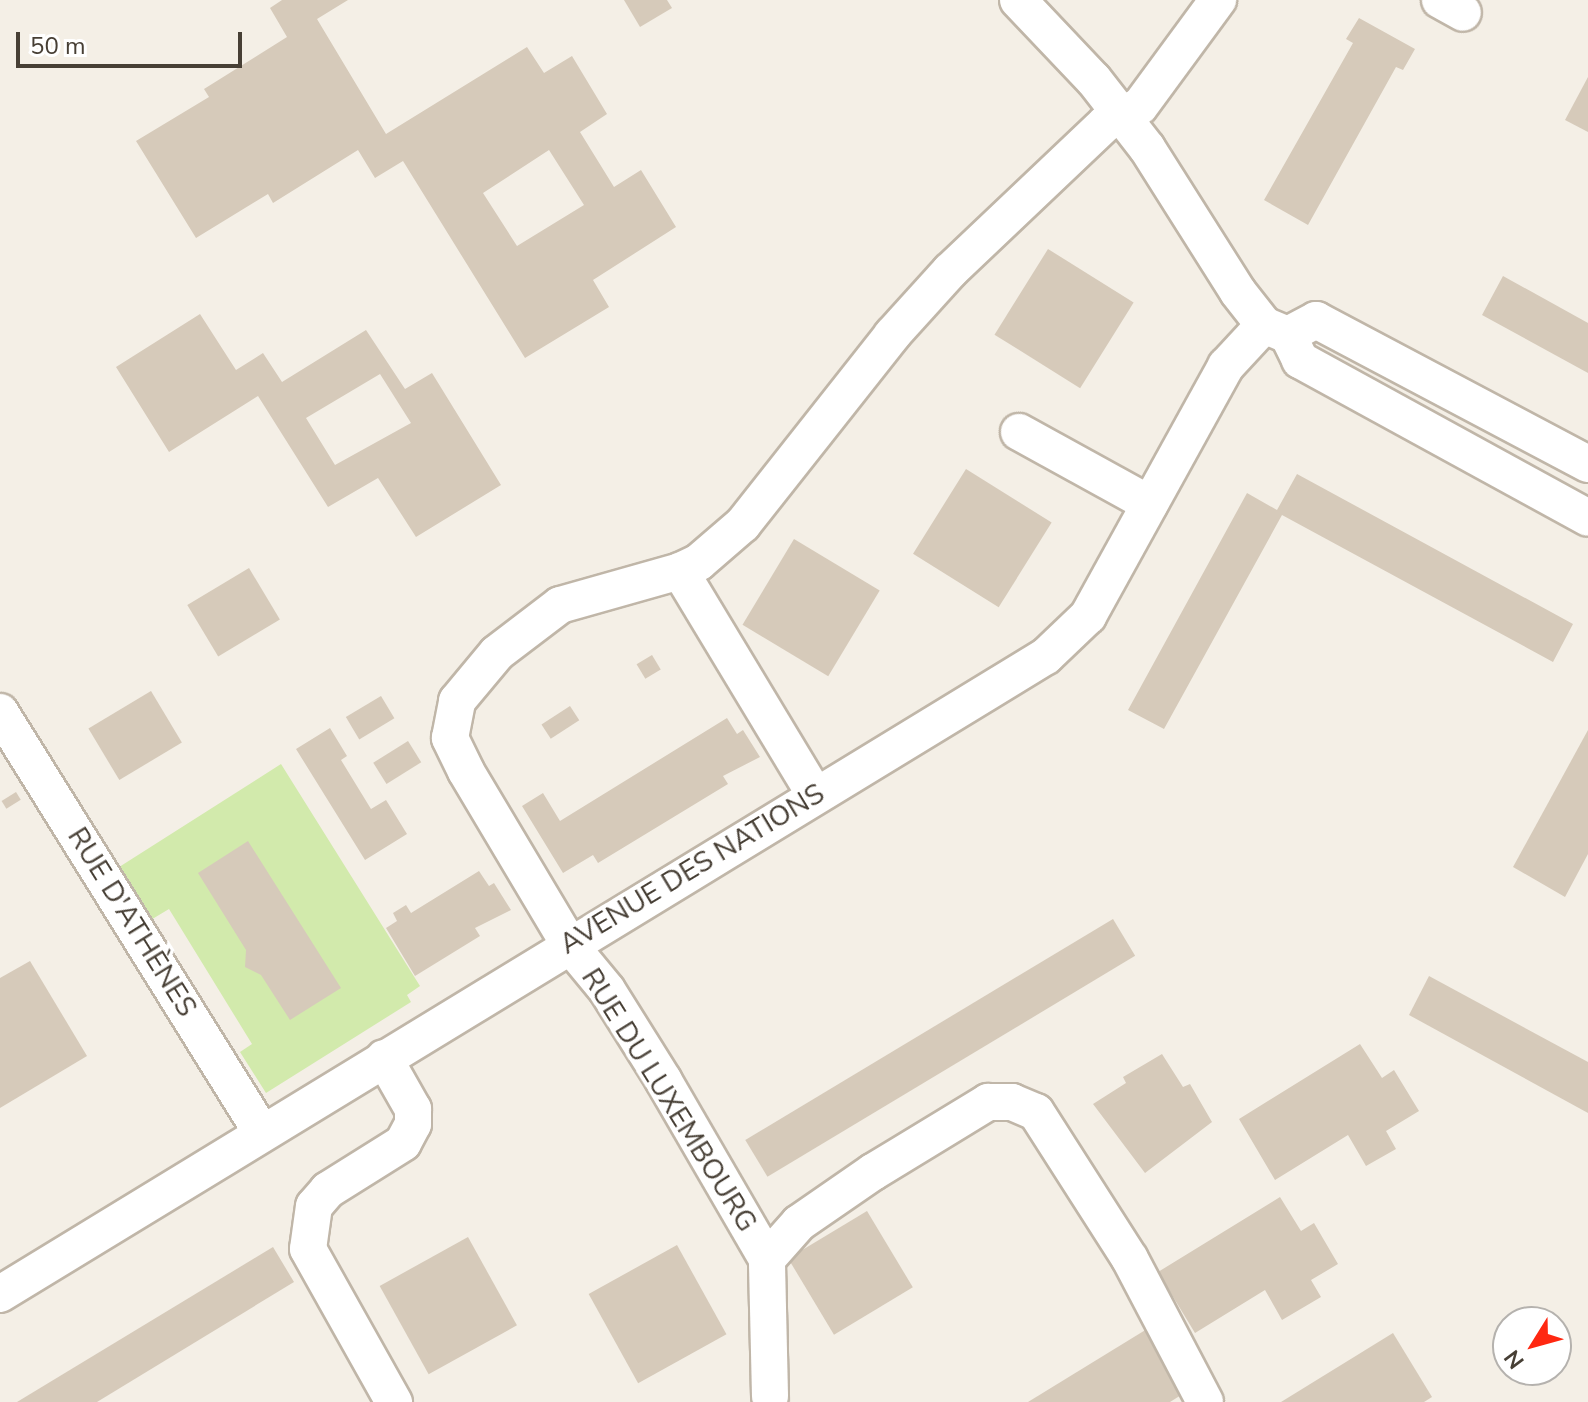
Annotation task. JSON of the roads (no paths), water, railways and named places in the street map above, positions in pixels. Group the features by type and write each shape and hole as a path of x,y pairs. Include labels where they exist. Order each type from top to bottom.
{"street":[{"path":"1018,0 1121,115 1300,360 1588,518"},
{"name":"RUE DU LUXEMBOURG","path":"770,1396 767,1259 607,990 569,944 450,738 457,701 497,653 560,605 680,571 699,562 743,524 892,335 950,271 1106,123 1140,106 1218,0"},
{"path":"1276,330 1316,320 1588,464"},
{"name":"AVENUE DES NATIONS","path":"0,1294 569,944 1046,656 1088,616 1226,366 1276,330"},
{"path":"1019,432 1150,504"},
{"path":"680,571 815,795"},
{"name":"RUE D'ATHÈNES","path":"0,712 262,1133"},
{"path":"384,1058 413,1109 413,1124 403,1143 328,1190 314,1206 308,1249 394,1402"},
{"name":"RUE DU LUXEMBOURG","path":"767,1259 799,1223 873,1172 988,1102 1012,1102 1036,1112 1130,1259 1205,1402"}]}
